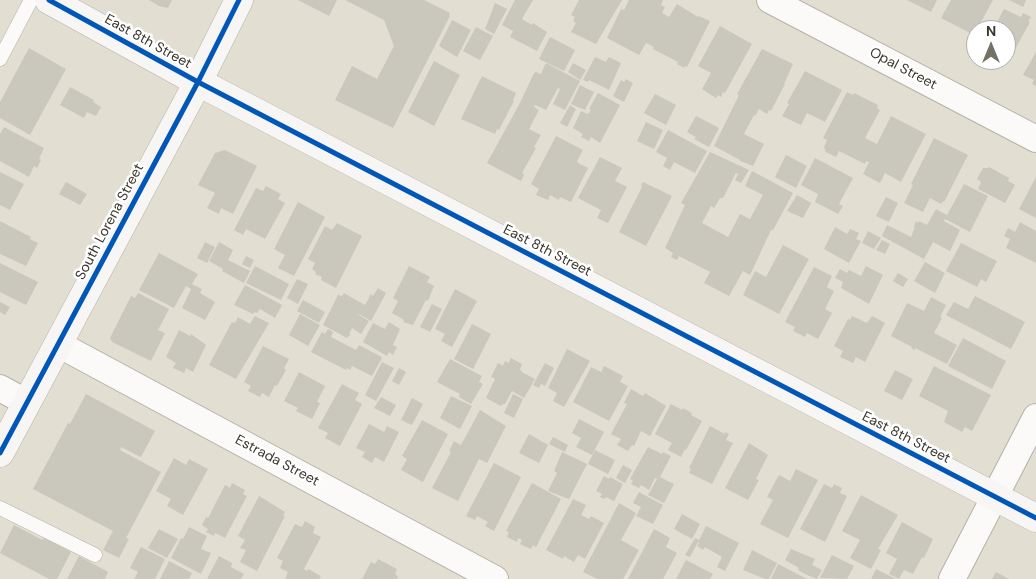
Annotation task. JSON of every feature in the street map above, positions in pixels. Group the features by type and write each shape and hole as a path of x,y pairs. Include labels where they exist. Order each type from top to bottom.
{"main road":[{"name":"East 8th Street","path":"49,0 198,82 1036,518"},
{"name":"South Lorena Street","path":"0,453 198,82 239,0"}],"street":[{"name":"Opal Street","path":"770,0 1036,139"},
{"name":"Estrada Street","path":"58,344 495,579"},
{"path":"0,388 27,403"},
{"path":"952,579 1036,417"}],"lane":[{"path":"0,59 31,0"},
{"path":"0,508 94,555"}],"building":[{"path":"149,0 172,0 168,8 159,6"},
{"path":"298,0 337,0 329,16"},
{"path":"345,0 424,0 450,13 393,128 335,100 352,66 377,79 394,46 384,20"},
{"path":"515,0 533,0 522,19 532,25 533,23 547,32 537,51 510,37 513,31 502,25"},
{"path":"579,0 622,0 596,44 571,32 576,23 573,21 575,17 571,15"},
{"path":"629,0 663,0 661,5 665,7 662,13 669,17 677,4 698,17 710,21 687,67 685,66 684,68 677,64 678,62 653,49 654,47 646,43 639,55 607,38 621,9 624,10"},
{"path":"907,0 937,0 931,12"},
{"path":"951,0 993,0 982,20 966,20 966,31 941,18"},
{"path":"1009,0 1026,0 1023,7"},
{"path":"495,3 507,9 494,34 485,29"},
{"path":"1004,9 1021,17 1023,13 1031,17 1016,48 1016,20 998,20"},
{"path":"452,20 471,30 457,57 439,46"},
{"path":"720,26 752,44 725,93 723,92 721,97 718,95 716,98 702,89 711,73 698,66"},
{"path":"476,27 493,36 480,60 463,51"},
{"path":"550,37 575,50 564,71 539,59"},
{"path":"29,48 66,69 30,135 0,118 0,102"},
{"path":"762,49 793,64 771,111 769,110 767,114 759,109 744,134 764,144 753,166 714,146 739,95 737,94"},
{"path":"1036,52 1036,86 1032,84 1034,80 1023,75"},
{"path":"595,57 606,62 609,57 621,63 609,90 589,80 588,82 583,80"},
{"path":"434,61 460,75 434,126 408,112"},
{"path":"546,63 580,81 565,110 553,104 560,89 558,88 546,110 535,105 534,107 539,110 529,129 541,135 522,173 524,175 521,181 487,163 534,73 541,74"},
{"path":"573,63 586,70 580,80 568,72"},
{"path":"805,71 842,90 825,122 807,113 801,125 782,116"},
{"path":"482,76 516,93 514,101 495,134 461,119"},
{"path":"626,79 633,83 624,102 613,96 621,80 624,82"},
{"path":"580,85 594,92 585,110 571,104"},
{"path":"70,87 94,100 93,102 101,107 96,116 87,112 84,118 60,105"},
{"path":"847,92 853,95 854,93 878,105 877,108 880,110 865,138 877,144 891,116 926,134 901,182 885,173 880,183 863,174 869,162 866,161 865,164 839,151 836,157 826,152 824,147 827,140 823,138"},
{"path":"598,93 620,105 600,143 591,137 589,141 581,137 583,134 573,128 581,111 588,114 591,110 589,109"},
{"path":"655,94 676,105 666,125 644,113"},
{"path":"570,105 576,109 567,127 560,123"},
{"path":"696,116 719,128 709,147 694,139 696,137 687,132"},
{"path":"646,122 663,130 654,149 637,141"},
{"path":"4,127 44,148 37,168 34,166 29,177 0,161 0,134"},
{"path":"668,130 707,151 695,173 674,162 670,170 663,166 667,158 656,152"},
{"path":"556,136 583,150 577,161 588,168 571,202 560,197 559,200 550,195 548,200 536,195 539,189 531,184"},
{"path":"934,138 968,155 944,202 941,204 930,198 923,212 904,203 913,185 911,184"},
{"path":"225,150 257,166 233,214 221,208 219,214 207,208 215,193 198,185 215,153"},
{"path":"710,152 749,170 741,183 735,180 738,174 736,173 723,198 720,198 714,208 711,206 702,223 728,237 740,214 750,219 763,195 745,186 752,171 793,193 773,230 771,230 750,275 743,271 729,296 704,283 710,272 679,256 677,260 671,257 673,253 665,248 685,205 681,203"},
{"path":"786,155 807,166 796,188 775,177"},
{"path":"600,157 622,168 615,181 627,187 608,223 597,218 601,210 578,198"},
{"path":"815,158 853,178 839,204 843,206 838,214 815,202 818,194 801,185"},
{"path":"989,167 1009,178 1008,181 1015,185 1005,203 978,189 981,182 977,179 983,168"},
{"path":"0,172 24,184 10,210 0,205"},
{"path":"1036,177 1036,218 1019,209"},
{"path":"66,182 87,194 80,205 59,194"},
{"path":"643,182 672,196 646,246 619,232"},
{"path":"964,184 988,196 970,232 945,219 944,221 960,230 950,251 933,242 924,259 882,236 887,225 911,237 916,221 927,225 936,209 947,215"},
{"path":"266,186 281,194 278,199 285,203 265,239 246,229 243,235 234,230 256,188 263,191"},
{"path":"797,195 811,203 803,218 787,211"},
{"path":"886,197 898,203 889,222 876,216"},
{"path":"298,202 325,217 294,276 278,268 285,255 274,249"},
{"path":"0,221 31,237 30,239 38,243 26,266 0,254"},
{"path":"1020,222 1036,231 1036,263 1006,248 1010,239 1004,236 1008,228 1015,232"},
{"path":"337,223 362,236 336,288 321,280 322,277 315,274 316,272 312,269 315,263 308,259 325,226 332,230"},
{"path":"835,227 847,234 850,229 859,233 856,239 861,241 849,263 824,249"},
{"path":"868,231 881,238 874,249 862,243"},
{"path":"882,240 890,244 885,254 876,250"},
{"path":"205,242 215,247 207,263 197,258"},
{"path":"219,242 233,250 228,260 250,271 244,283 222,271 223,269 209,261"},
{"path":"961,243 997,261 986,282 981,279 977,287 946,271"},
{"path":"783,245 809,259 779,314 743,295 755,271 766,277"},
{"path":"159,253 198,274 192,284 202,289 200,293 215,302 205,320 182,308 191,289 186,286 174,308 139,290"},
{"path":"246,256 254,260 250,268 242,264"},
{"path":"925,262 945,273 935,293 914,281"},
{"path":"0,263 38,282 26,305 0,292"},
{"path":"255,266 289,284 281,300 246,283"},
{"path":"409,266 430,277 427,282 434,286 428,301 426,300 413,325 403,322 404,320 392,313 398,301 393,298"},
{"path":"866,266 883,275 869,304 841,288 843,282 835,278 840,269 847,273 849,270 861,276"},
{"path":"814,267 832,276 827,287 834,291 825,309 832,313 818,339 807,333 805,337 793,331 795,327 785,322"},
{"path":"898,273 908,279 903,287 893,281"},
{"path":"297,279 308,284 298,304 287,298"},
{"path":"245,285 282,305 275,318 260,309 257,313 254,312 253,314 234,305"},
{"path":"378,288 386,293 371,321 359,314 369,321 361,334 352,328 349,334 351,334 347,338 323,325 338,295 342,296 344,293 365,305 371,294 373,296"},
{"path":"455,289 477,301 452,347 441,341 445,334 435,329"},
{"path":"138,293 169,309 158,330 165,333 151,361 112,342 110,338 131,296 135,298"},
{"path":"975,296 1025,322 1011,349 946,315 954,302 968,309"},
{"path":"931,297 946,305 934,333 957,345 947,364 915,348 915,350 911,348 891,336 907,303 924,311"},
{"path":"303,300 325,312 319,323 297,311"},
{"path":"0,302 10,307 5,315 0,312"},
{"path":"432,304 442,309 430,332 420,327"},
{"path":"300,314 320,325 308,346 289,335"},
{"path":"255,316 269,323 236,379 209,365 232,322 235,323 238,317 250,324"},
{"path":"852,316 867,323 872,316 885,323 865,362 856,357 853,363 840,357 843,351 834,346 848,319 850,320"},
{"path":"389,322 400,329 393,345 397,347 393,355 389,352 387,356 363,342 373,323 385,329"},
{"path":"472,324 491,334 473,369 454,359"},
{"path":"328,329 333,332 331,337 356,350 359,345 382,358 372,376 352,366 350,370 347,368 346,370 311,352 322,332 325,334"},
{"path":"179,330 190,336 191,334 206,345 193,372 186,368 184,373 173,368 176,363 166,357"},
{"path":"963,338 1006,361 992,389 948,366"},
{"path":"263,346 289,359 284,368 286,370 269,397 262,393 260,397 248,391 251,386 244,382"},
{"path":"567,349 590,361 564,407 553,401 557,393 548,388"},
{"path":"511,358 522,364 520,369 522,372 535,379 524,398 512,391 505,404 501,406 486,398 495,379 491,377 498,363 503,366 505,361 509,363"},
{"path":"450,359 482,376 479,382 483,384 471,404 459,397 460,394 437,382"},
{"path":"382,362 394,368 376,401 365,395"},
{"path":"545,363 554,368 545,386 541,384 539,388 533,385"},
{"path":"604,366 623,376 620,382 628,386 609,421 573,402 591,367 601,372"},
{"path":"934,366 991,395 972,431 965,427 962,432 944,422 948,411 919,396"},
{"path":"399,368 406,372 399,385 392,381"},
{"path":"895,370 913,379 902,400 884,391"},
{"path":"299,372 325,386 317,402 320,403 312,419 296,411 298,408 284,401"},
{"path":"342,384 359,393 355,400 362,404 340,446 325,438 328,433 318,428"},
{"path":"631,389 643,396 645,393 666,406 650,436 641,431 634,446 632,445 628,451 617,445 621,439 611,434 627,404 624,403"},
{"path":"86,394 155,431 141,457 121,447 120,450 161,472 126,538 129,539 119,558 103,550 113,531 33,489 68,423 70,424"},
{"path":"513,394 523,399 514,418 504,413"},
{"path":"451,396 472,406 460,429 440,418"},
{"path":"381,397 396,405 390,416 374,408"},
{"path":"412,398 423,404 412,425 401,420"},
{"path":"671,404 682,410 683,408 702,421 681,457 668,450 672,443 655,434"},
{"path":"480,410 506,426 487,463 479,459 458,501 432,488 451,452 449,451 454,441 461,445"},
{"path":"579,419 604,432 592,455 576,447 581,438 572,433"},
{"path":"422,420 448,434 423,482 401,470 407,459 402,456"},
{"path":"369,424 384,432 387,426 399,432 384,462 375,457 372,463 362,457 365,452 356,448"},
{"path":"710,426 725,434 725,432 729,434 726,440 733,443 712,484 689,473 691,469 689,468"},
{"path":"529,434 548,445 539,463 519,453"},
{"path":"553,437 568,445 565,452 549,444"},
{"path":"749,443 768,455 756,479 759,480 748,500 725,488"},
{"path":"648,447 671,456 660,477 674,484 664,503 648,495 657,479 655,478 649,490 641,485 639,488 631,484 633,481 630,479"},
{"path":"595,450 615,460 608,474 588,464"},
{"path":"562,452 587,464 569,499 548,491 557,473 554,471"},
{"path":"174,458 186,465 189,459 208,469 183,515 167,506 171,499 156,491"},
{"path":"494,463 521,477 494,531 485,526 488,522 477,516 475,520 466,516"},
{"path":"623,465 632,470 625,483 616,478"},
{"path":"796,469 818,480 788,538 760,524 773,500 767,497 779,475 790,481"},
{"path":"604,476 623,484 614,501 606,497 604,499 600,497 602,494 596,491"},
{"path":"232,483 245,490 243,494 247,496 225,538 215,533 214,536 206,532 208,529 202,525 206,517 208,518 225,485 230,488"},
{"path":"532,483 561,499 536,547 533,545 531,549 520,544 522,540 518,538 517,542 507,537 509,532 506,531"},
{"path":"824,484 832,488 834,484 842,488 840,493 847,496 825,542 800,529"},
{"path":"639,492 663,505 653,524 636,516 641,507 633,503"},
{"path":"861,495 898,515 878,549 881,550 871,569 850,558 860,540 842,531"},
{"path":"259,496 285,512 283,516 285,516 257,571 240,562 246,550 240,548 245,540 238,536"},
{"path":"573,499 586,505 581,515 589,519 591,516 604,523 585,559 578,555 574,562 564,556 563,559 546,550"},
{"path":"619,503 636,513 621,540 639,550 623,579 597,579 583,572"},
{"path":"682,514 700,524 692,539 674,529"},
{"path":"305,521 315,527 313,533 321,537 304,569 307,571 308,569 321,576 319,579 285,579 288,572 280,568 283,561 277,558 295,524 302,527"},
{"path":"902,522 933,539 924,558 922,557 913,574 904,570 899,579 889,574 897,559 886,553"},
{"path":"14,525 42,540 44,538 71,552 57,579 49,579 0,553"},
{"path":"706,526 739,543 725,571 717,567 722,557 705,547 703,550 697,546 698,542 690,557 685,555 695,538 699,540"},
{"path":"189,527 207,536 201,549 211,553 201,574 171,558"},
{"path":"159,529 178,539 167,558 148,548"},
{"path":"654,529 670,538 666,547 677,553 663,579 628,579"},
{"path":"141,547 165,559 155,579 134,579 138,572 130,568"},
{"path":"791,549 815,559 812,565 822,570 817,579 798,570 799,568 785,560"},
{"path":"752,550 777,563 769,579 743,570"},
{"path":"832,555 854,566 847,579 820,578"},
{"path":"79,556 108,572 105,579 67,579"},
{"path":"219,556 232,563 231,567 244,574 241,579 207,579"},
{"path":"378,559 397,569 395,574 398,576 397,579 362,579 371,562 375,564"},
{"path":"686,560 713,574 710,579 676,579"},
{"path":"169,561 192,573 189,579 160,579"},
{"path":"778,564 807,579 771,579"},
{"path":"876,569 896,579 871,579"},
{"path":"996,572 1009,579 992,579"}],"cycle path":[{"path":"49,0 198,82 1036,518"},
{"path":"0,453 198,82 239,0"}]}
